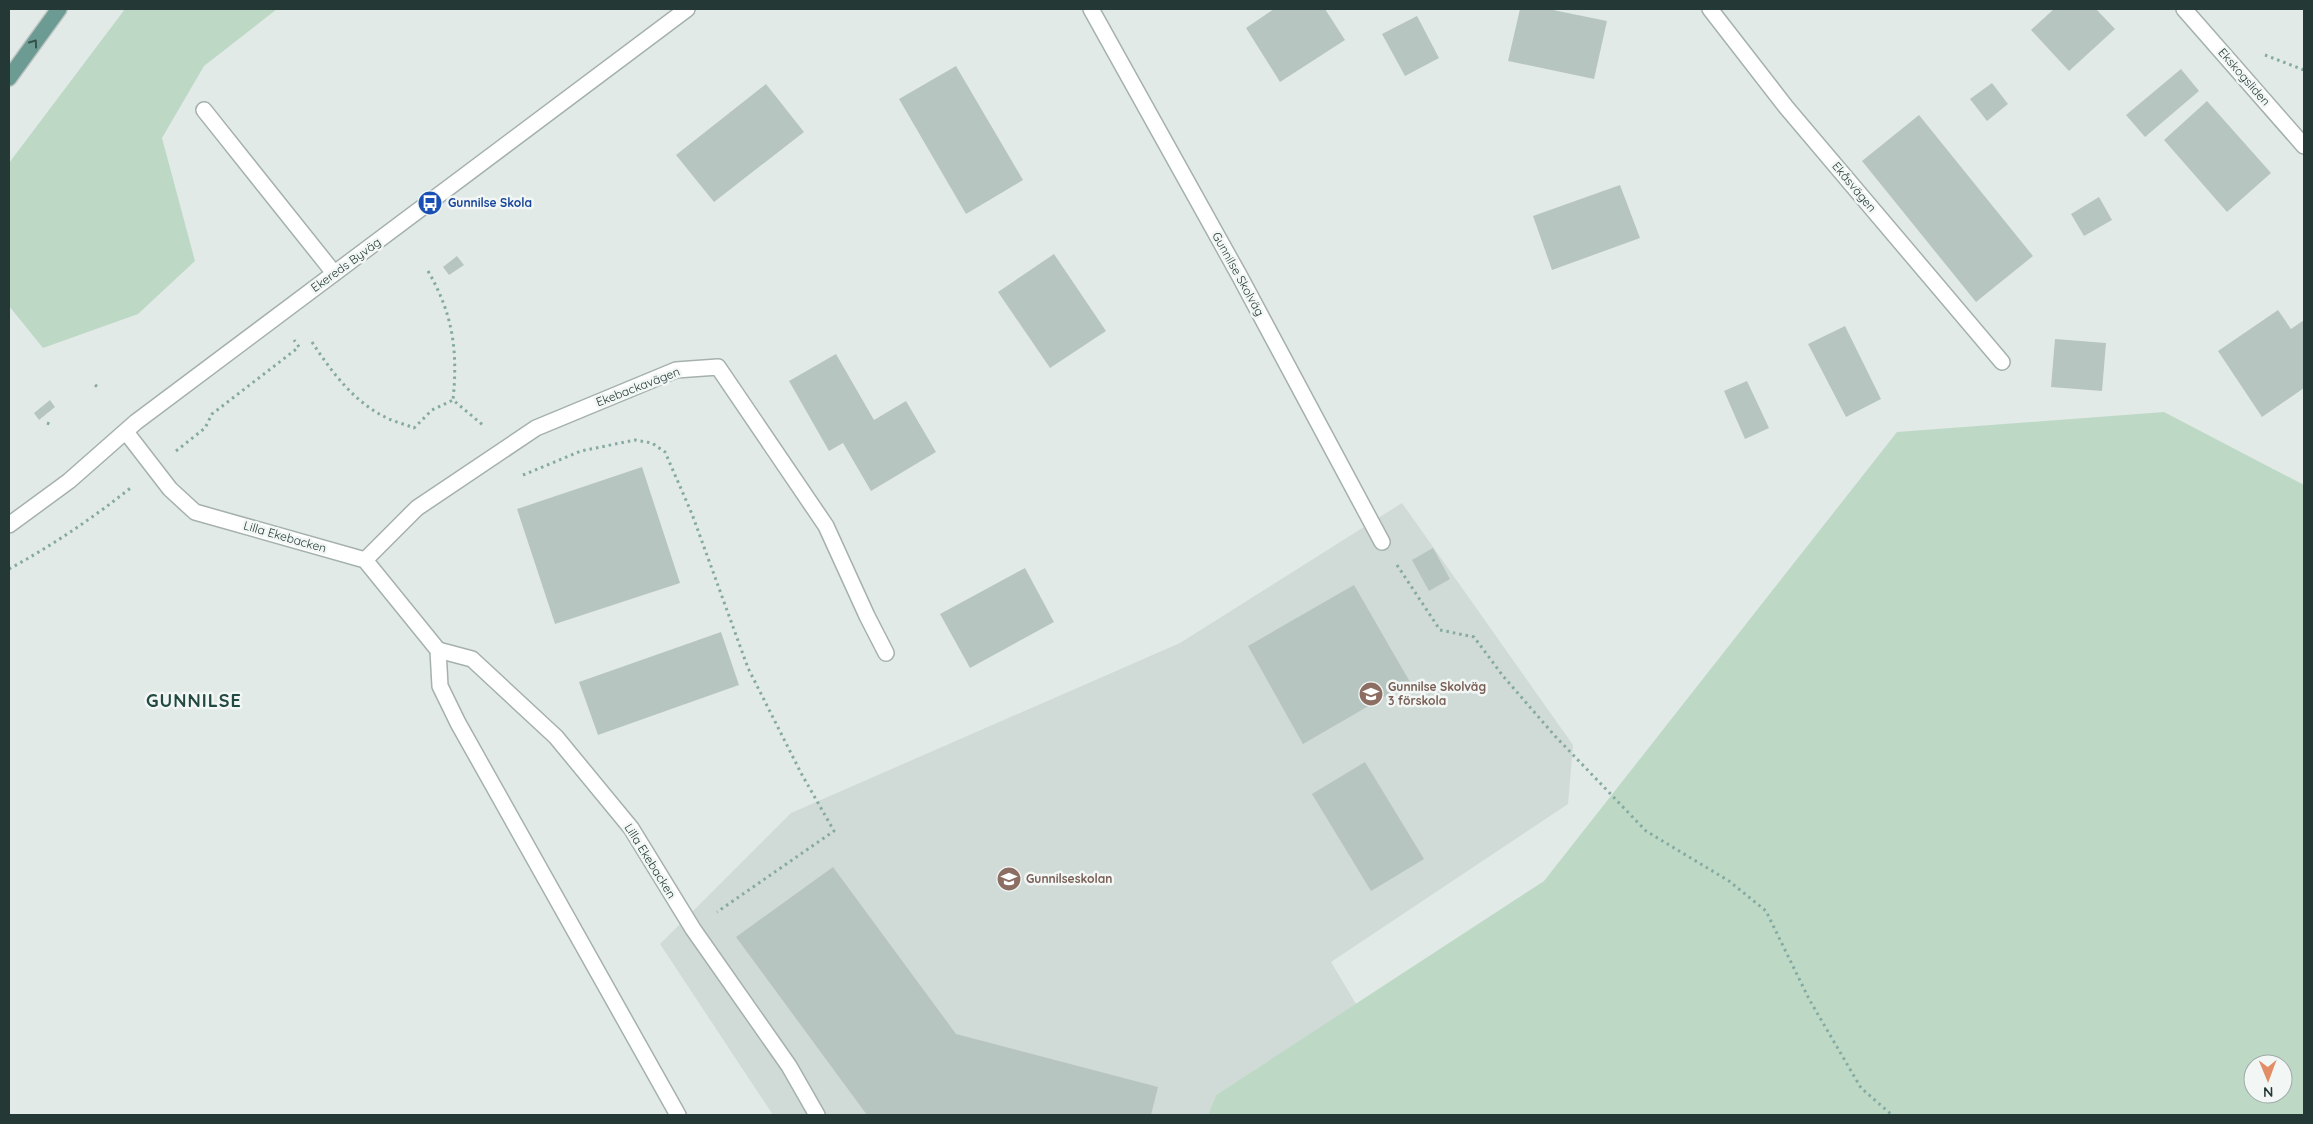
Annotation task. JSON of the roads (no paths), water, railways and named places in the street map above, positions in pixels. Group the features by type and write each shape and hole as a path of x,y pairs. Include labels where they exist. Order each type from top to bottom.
{"main road":[{"path":"9,78 59,9"}],"street":[{"name":"Ekereds Byväg","path":"9,526 68,481 126,432 274,318 687,9"},
{"name":"Gunnilse Skolväg","path":"1091,9 1248,292 1382,542"},
{"name":"Ekåsvägen","path":"1710,9 1786,107 2002,362"},
{"name":"Ekskogsliden","path":"2184,9 2304,146"},
{"path":"204,110 334,273"},
{"name":"Ekebackavägen","path":"365,560 417,508 536,428 676,370 718,367 826,526 866,616 886,653"},
{"name":"Lilla Ekebacken","path":"126,432 170,489 195,512 365,560"},
{"path":"365,560 438,650 440,686 458,723 678,1115"},
{"name":"Lilla Ekebacken","path":"438,650 472,659 556,737 631,828 693,929 789,1066 817,1115"}],"place":[{"name":"Gunnilse Skola","path":"430,203"},
{"name":"Gunnilse Skolväg 3 förskola","path":"1371,694"},
{"name":"Gunnilseskolan","path":"1009,879"}],"district":[{"name":"GUNNILSE","path":"194,701"}]}
